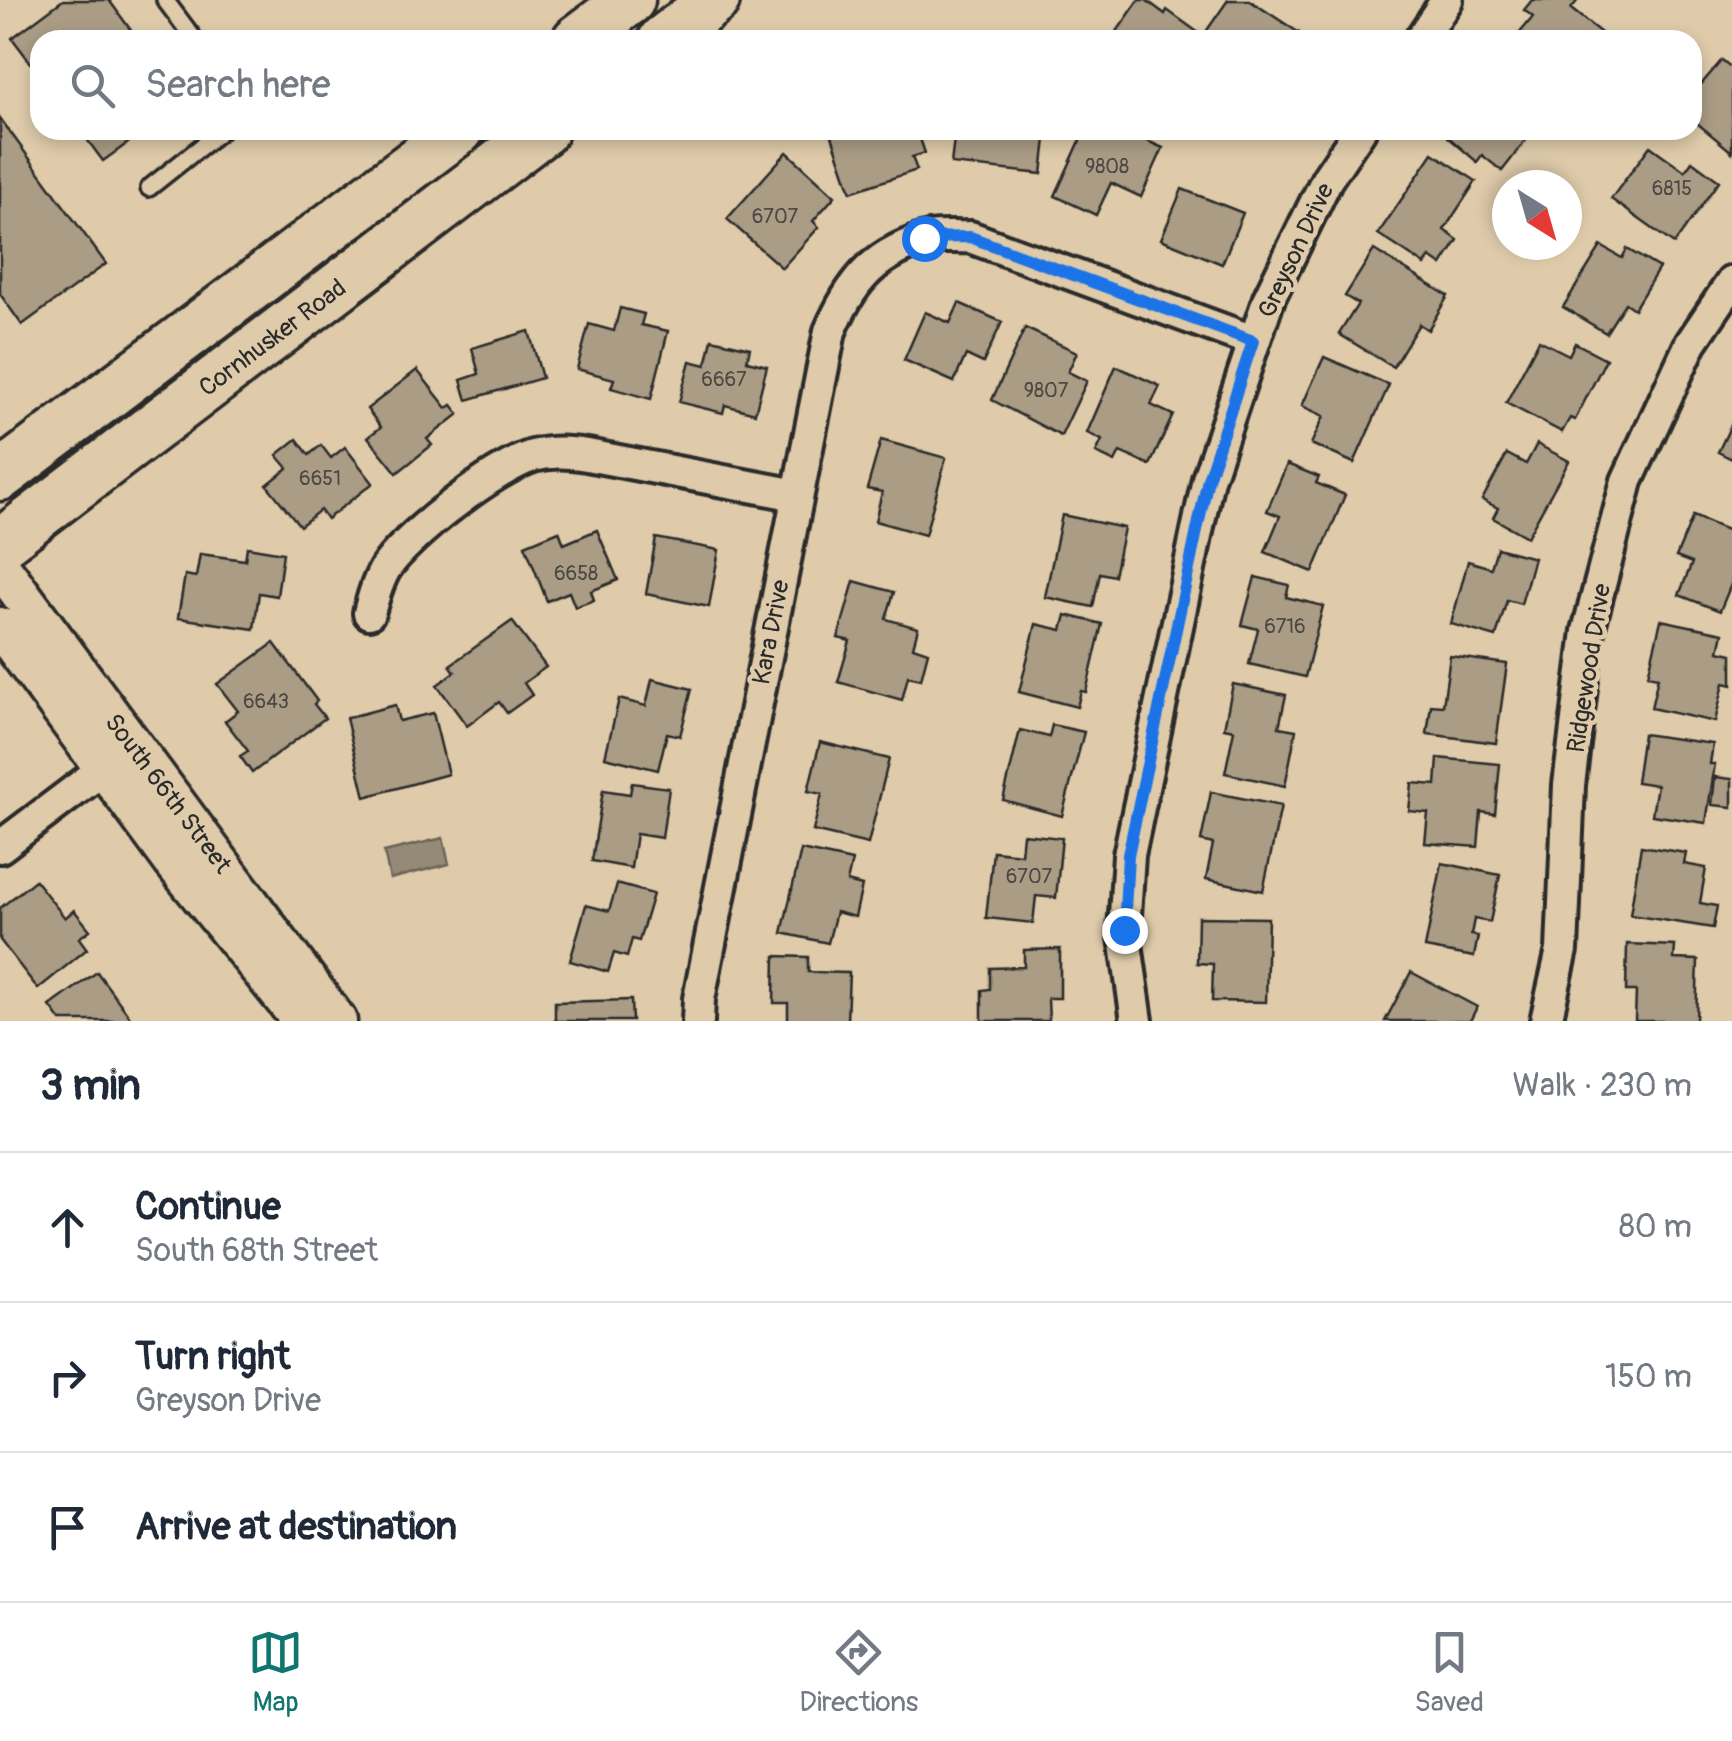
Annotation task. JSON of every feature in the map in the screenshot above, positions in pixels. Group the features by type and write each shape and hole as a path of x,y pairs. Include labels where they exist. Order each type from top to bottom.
{"main road":[{"path":"590,30 630,0"},
{"path":"675,30 715,0"},
{"name":"Cornhusker Road","path":"0,476 446,140"},
{"name":"Cornhusker Road","path":"0,544 531,140"}],"street":[{"path":"1426,30 1446,0"},
{"name":"Greyson Drive","path":"1137,1021 1124,930 1128,855 1208,479 1269,298 1327,179 1353,140"},
{"name":"Kara Drive","path":"698,1021 830,331 848,292 880,259 924,238 970,237 1253,341"},
{"name":"Ridgewood Drive","path":"1546,1021 1562,950 1569,785 1588,631 1627,481 1691,343 1732,282"},
{"path":"369,613 386,568 416,535 496,475 534,456 559,451 587,454 797,494"},
{"name":"South 66th Street","path":"0,566 119,757 172,860 302,1021"},
{"name":"South 66th Street","path":"0,626 119,757 337,1021"},
{"path":"0,846 119,757"}],"lane":[{"path":"165,0 187,30"},
{"path":"149,188 209,140"}],"shaded area":[{"path":"443,838 449,864 390,879 384,852"}],"building":[{"path":"63,0 109,0 131,30 30,30 30,62 12,38"},
{"path":"1139,0 1146,0 1195,30 1118,30"},
{"path":"1228,0 1249,0 1295,30 1207,30"},
{"path":"1532,0 1578,0 1571,9 1597,30 1522,30 1533,17 1524,10"},
{"path":"1722,60 1732,68 1732,152 1702,127 1702,83"},
{"path":"0,118 106,264 22,325 0,294"},
{"path":"87,140 132,140 103,161"},
{"path":"833,140 920,140 925,153 912,157 917,170 851,192"},
{"path":"954,140 1046,140 1042,174 951,164"},
{"path":"1080,140 1145,140 1163,148 1141,197 1111,183 1096,215 1055,196"},
{"path":"1452,140 1526,140 1503,170 1482,155 1477,162"},
{"path":"1650,146 1685,171 1692,161 1719,181 1674,244 1611,199"},
{"path":"787,152 835,196 813,221 819,227 782,268 727,219"},
{"path":"1433,153 1476,181 1444,230 1458,240 1442,265 1430,257 1425,265 1378,234"},
{"path":"1182,189 1243,213 1222,264 1161,239"},
{"path":"1601,246 1622,258 1627,249 1659,268 1634,309 1625,303 1606,333 1563,307"},
{"path":"1374,250 1448,296 1428,330 1419,324 1393,367 1339,334 1358,304 1345,296"},
{"path":"959,303 1002,322 983,363 966,355 954,382 904,360 925,312 950,323"},
{"path":"620,308 644,314 641,325 668,331 651,399 611,388 614,379 577,369 589,324 614,331"},
{"path":"1025,328 1077,352 1068,372 1087,381 1061,436 992,400"},
{"path":"529,331 542,378 467,400 461,380 479,374 472,348"},
{"path":"712,339 750,348 747,361 767,366 755,413 725,405 723,413 679,402 690,361 706,365"},
{"path":"1539,340 1569,355 1575,343 1606,359 1575,420 1570,418 1562,432 1506,403"},
{"path":"1324,357 1389,385 1354,463 1311,444 1324,416 1302,406"},
{"path":"1116,366 1160,386 1151,405 1173,415 1150,465 1120,452 1115,462 1096,453 1102,440 1087,433"},
{"path":"417,370 447,408 452,405 459,414 427,439 432,445 397,473 368,437 381,427 367,409"},
{"path":"1732,423 1732,459 1718,452"},
{"path":"297,439 309,455 321,445 331,458 345,447 373,483 327,519 320,510 300,526 267,485 288,468 277,455"},
{"path":"881,440 946,458 925,535 875,521 882,492 867,489"},
{"path":"1537,444 1569,461 1527,537 1493,518 1498,508 1482,500 1507,454 1526,464"},
{"path":"1287,464 1319,477 1316,483 1345,495 1313,572 1265,552 1280,516 1267,511"},
{"path":"1062,515 1124,528 1114,576 1100,573 1093,607 1045,597"},
{"path":"1693,516 1732,532 1732,582 1720,611 1679,595 1692,563 1676,557"},
{"path":"597,530 618,580 591,591 594,600 575,607 569,592 547,601 525,545 559,531 564,544"},
{"path":"656,538 719,550 709,607 646,594"},
{"path":"247,547 283,553 277,596 259,593 254,629 178,618 185,575 196,577 200,554 245,560"},
{"path":"1497,548 1534,558 1521,604 1507,600 1496,637 1451,624 1468,561 1491,568"},
{"path":"1255,577 1289,585 1286,597 1323,606 1305,677 1249,664 1258,629 1242,625"},
{"path":"854,581 894,592 886,619 918,628 913,647 928,652 921,679 908,676 902,700 838,682 850,641 838,638"},
{"path":"1066,615 1102,624 1086,692 1081,691 1077,707 1019,692 1036,624 1062,630"},
{"path":"1661,620 1723,633 1719,651 1732,654 1732,685 1724,683 1715,722 1651,708 1658,677 1648,675"},
{"path":"512,621 546,667 524,683 532,695 507,713 499,702 467,726 437,685 455,672 450,665"},
{"path":"274,643 325,718 252,773 240,756 248,751 225,721 238,711 217,684"},
{"path":"1450,656 1507,664 1496,743 1427,734 1431,705 1443,706"},
{"path":"652,679 692,689 680,736 667,733 658,770 605,757 619,699 646,706"},
{"path":"1233,684 1286,695 1279,727 1296,730 1285,786 1225,773 1234,730 1224,728"},
{"path":"395,705 399,721 433,713 448,774 365,797 346,718"},
{"path":"1052,725 1084,732 1062,816 1003,800 1020,730 1049,737"},
{"path":"1643,734 1713,744 1710,764 1715,764 1706,823 1652,815 1657,785 1636,782"},
{"path":"820,742 889,759 868,844 813,831 822,794 808,791"},
{"path":"1438,758 1500,764 1495,814 1481,812 1478,847 1425,843 1428,813 1409,811 1412,783 1436,785"},
{"path":"1715,777 1732,779 1732,807 1712,805"},
{"path":"632,783 669,788 662,838 636,834 631,868 592,861 603,790 630,794"},
{"path":"1211,792 1281,806 1263,891 1206,879 1213,844 1201,841"},
{"path":"1023,834 1062,838 1056,898 1036,896 1033,923 986,918 993,851 1021,854"},
{"path":"1641,846 1686,853 1684,864 1706,868 1700,903 1717,906 1713,928 1630,915"},
{"path":"801,850 852,861 847,882 862,886 855,917 836,912 828,943 782,933"},
{"path":"1442,863 1500,875 1490,922 1474,919 1471,935 1478,936 1474,957 1425,948"},
{"path":"35,880 65,918 74,910 90,930 79,938 87,949 38,989 0,940 0,908"},
{"path":"617,884 653,894 639,941 632,939 627,957 614,953 608,972 570,961 586,905 609,911"},
{"path":"1198,917 1268,918 1266,1002 1212,1001 1213,964 1197,963"},
{"path":"1627,944 1675,946 1674,959 1698,960 1696,1021 1635,1021 1636,991 1626,991"},
{"path":"1060,949 1060,998 1048,998 1049,1021 982,1021 982,990 990,989 990,968 1024,967 1024,950"},
{"path":"775,956 808,957 808,972 849,973 847,1021 788,1021 788,1003 774,1003"},
{"path":"97,972 133,1021 61,1021 50,1006"},
{"path":"1411,972 1477,1007 1470,1021 1385,1021"},
{"path":"631,1000 632,1021 555,1021 555,1002"}],"route":[{"path":"924,238 970,237 1253,341 1208,479 1128,855 1124,930"}]}
